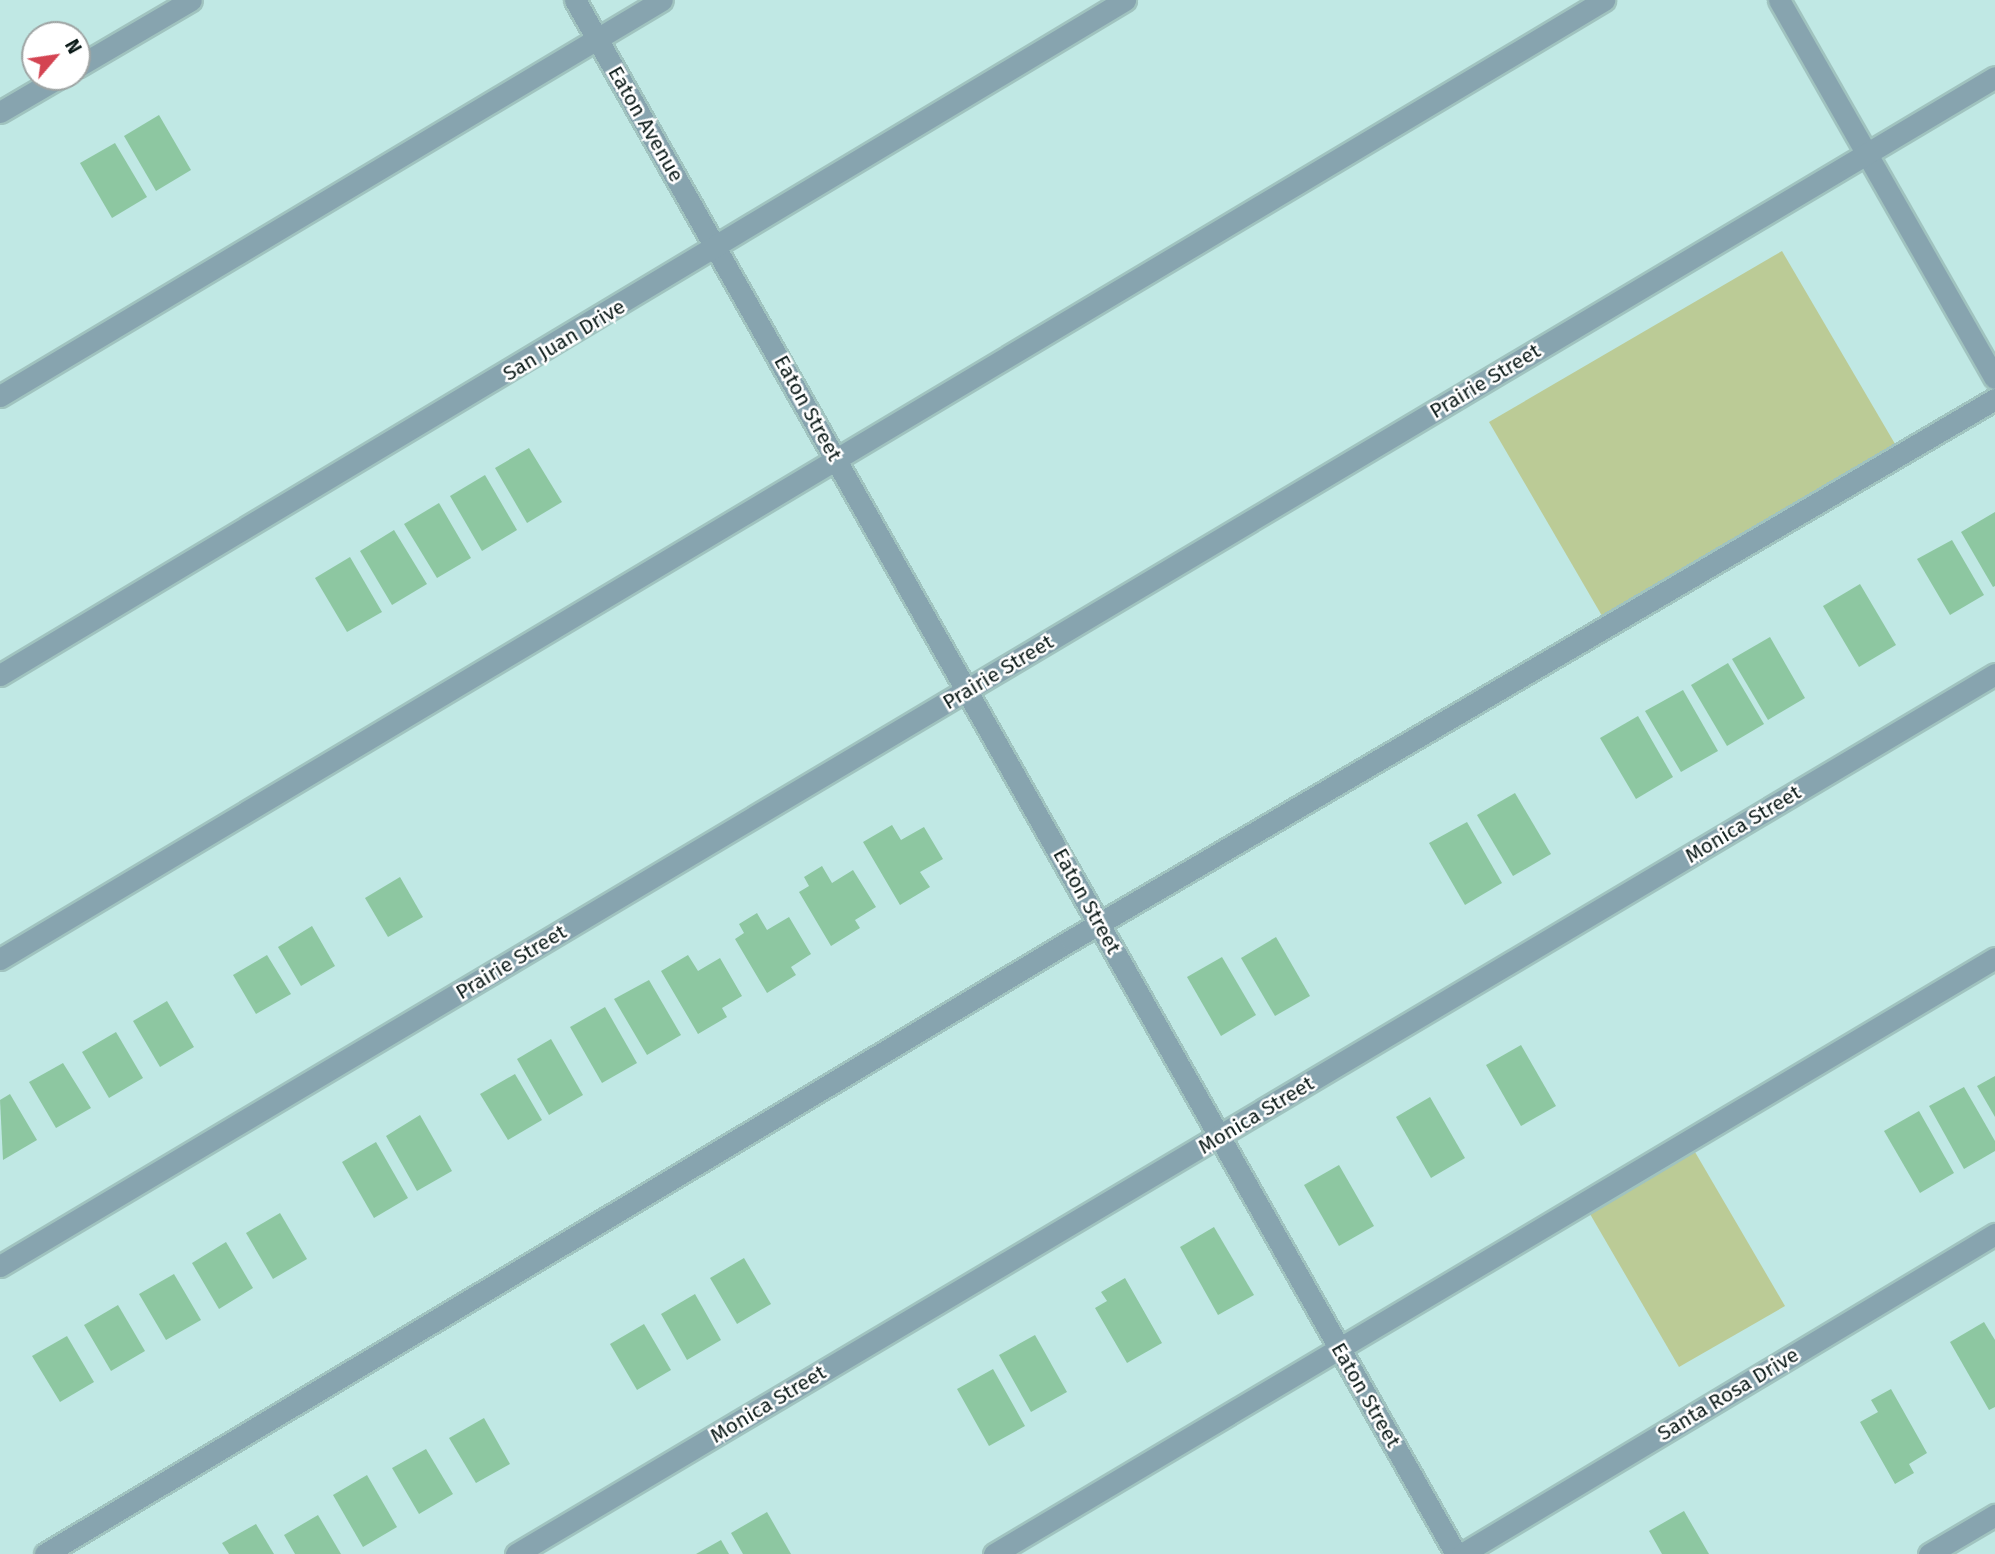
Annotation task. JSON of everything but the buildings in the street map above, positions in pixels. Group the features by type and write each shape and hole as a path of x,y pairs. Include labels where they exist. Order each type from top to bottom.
{"street":[{"path":"91,59 191,0"},
{"name":"Eaton Avenue","path":"575,0 718,248"},
{"path":"0,396 663,0"},
{"name":"San Juan Drive","path":"0,675 718,248 1125,0"},
{"path":"0,959 1604,0"},
{"path":"1779,0 1995,378"},
{"name":"Prairie Street","path":"0,1266 1995,77"},
{"path":"0,112 36,91"},
{"name":"Eaton Street","path":"718,248 1340,1349 1459,1554"},
{"path":"45,1554 1099,923 1995,399"},
{"name":"Monica Street","path":"516,1554 1995,674"},
{"path":"994,1554 1995,958"},
{"name":"Santa Rosa Drive","path":"1459,1554 1995,1234"},
{"path":"1929,1554 1995,1515"}],"green space":[{"path":"1782,251 1898,449 1605,621 1489,422"},
{"path":"1695,1152 1785,1306 1679,1367 1590,1214"}]}
